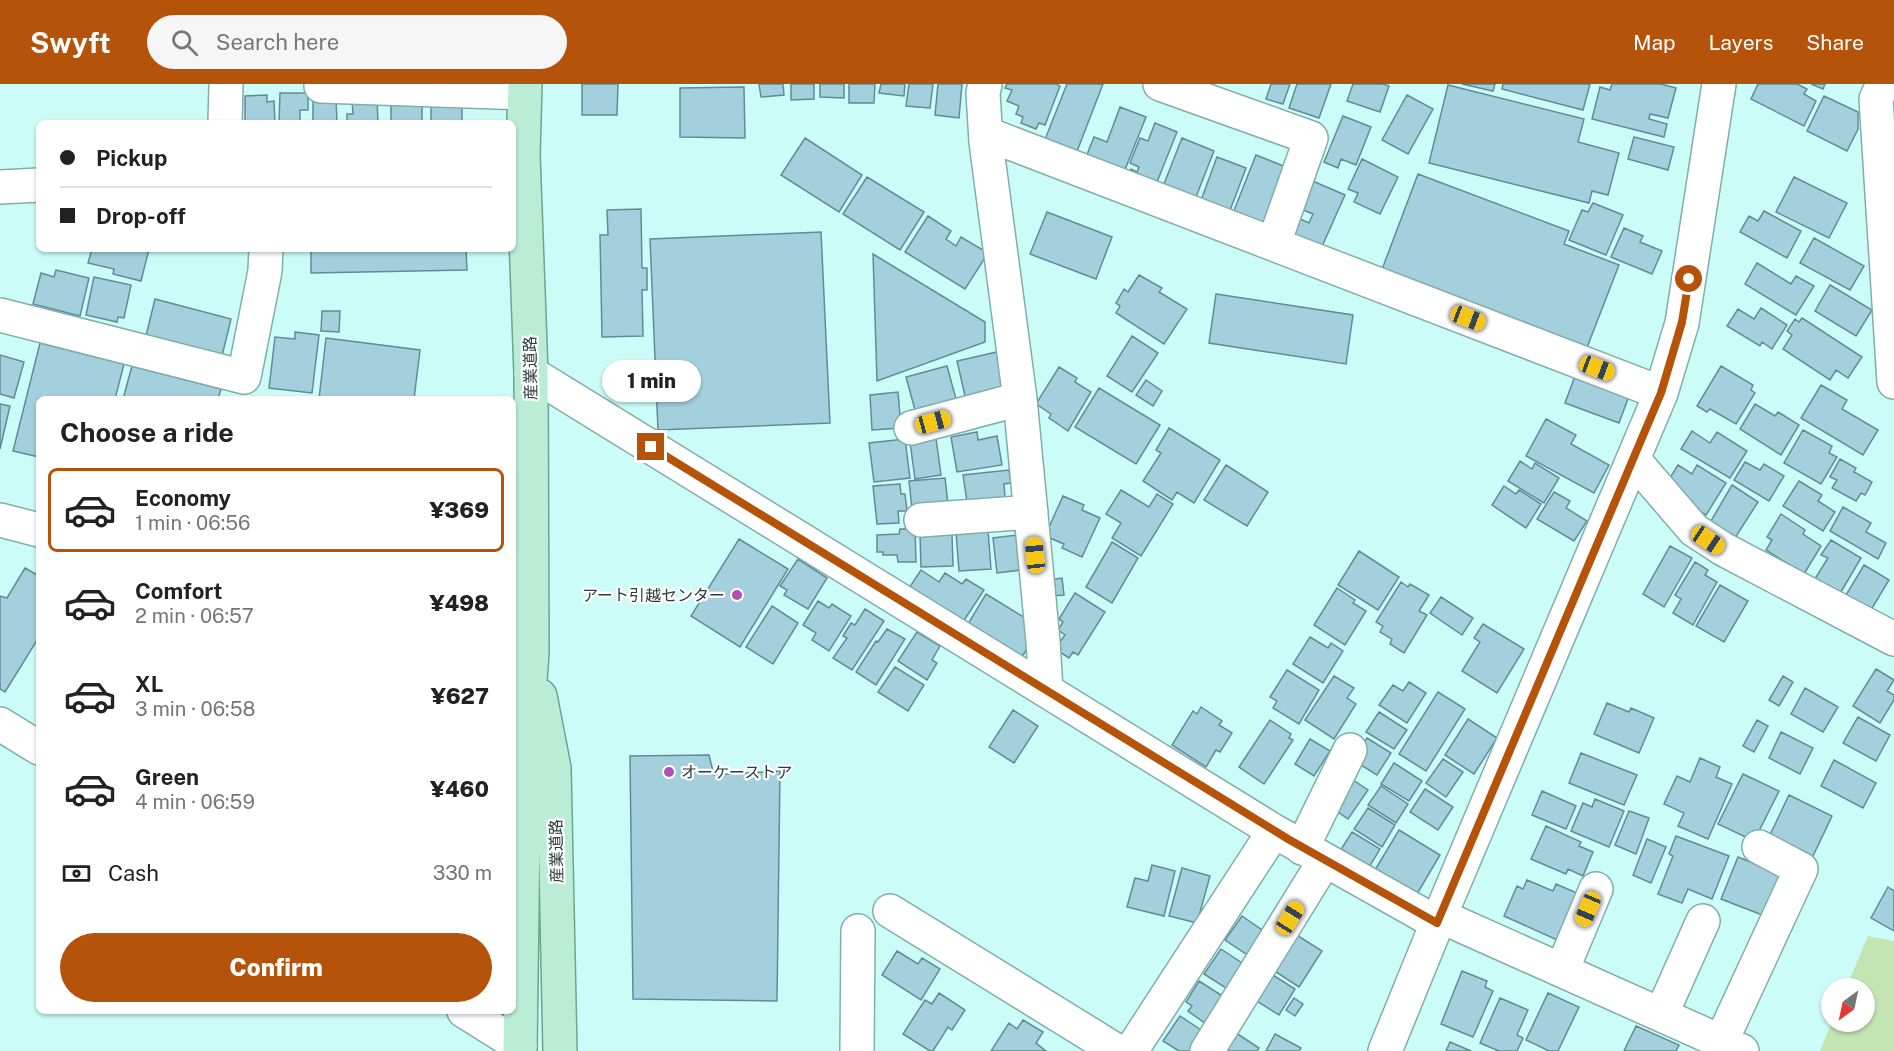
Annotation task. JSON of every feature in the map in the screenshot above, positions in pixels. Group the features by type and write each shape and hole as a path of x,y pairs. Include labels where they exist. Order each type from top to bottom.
{"main road":[{"name":"産業道路","path":"520,1048 524,762 522,650 531,373 518,155 525,89"},
{"name":"産業道路","path":"522,650 554,768 560,1051"}],"street":[{"path":"225,120 226,84"},
{"path":"985,84 983,93 986,142 1020,399 1046,690"},
{"path":"1160,84 1311,138 1274,243"},
{"path":"1385,1051 1661,393 1682,322 1719,84"},
{"path":"1883,84 1876,99 1894,382"},
{"path":"321,86 525,89"},
{"path":"987,134 1661,393"},
{"path":"0,187 36,185"},
{"path":"0,315 244,377 265,271 266,252"},
{"path":"531,373 1314,854 1438,920 1562,970 1731,1046 1801,868 1759,847"},
{"path":"911,428 1020,399"},
{"path":"1633,459 1695,530 1723,549 1894,639"},
{"path":"921,520 1031,512"},
{"path":"1,522 36,529"},
{"path":"0,724 36,746"},
{"path":"1207,1051 1314,854 1350,750"},
{"path":"1131,1051 1274,831"},
{"path":"1562,970 1596,889"},
{"path":"890,911 1117,1051"},
{"path":"1661,1015 1703,921"},
{"path":"857,1051 858,931"},
{"path":"469,1014 520,1048"}],"green space":[{"path":"1868,936 1894,941 1894,1051 1820,1051 1828,1032 1875,1032 1875,978 1850,978"}],"building":[{"path":"582,84 618,84 617,115 582,115"},
{"path":"759,84 783,84 784,95 761,97"},
{"path":"791,84 814,84 814,99 791,100"},
{"path":"820,84 844,84 844,98 820,97"},
{"path":"849,84 875,84 874,103 849,103"},
{"path":"881,84 905,84 904,96 879,93"},
{"path":"909,84 933,84 930,108 906,106"},
{"path":"938,84 962,84 959,118 935,115"},
{"path":"1007,84 1056,84 1060,86 1045,125 1039,123 1036,129 1021,123 1023,117 1016,114 1019,106 1007,101 1012,90 1005,88"},
{"path":"1067,84 1103,84 1074,159 1042,147"},
{"path":"1271,84 1290,84 1283,104 1266,99"},
{"path":"1297,84 1331,84 1319,118 1289,108"},
{"path":"1353,84 1389,86 1380,112 1347,101"},
{"path":"1462,84 1495,84 1493,91"},
{"path":"1503,84 1590,84 1583,110 1502,89"},
{"path":"1612,84 1661,84 1676,88 1668,118 1650,114 1649,119 1667,124 1664,137 1592,119 1600,87 1610,90"},
{"path":"1758,84 1797,84 1807,89 1804,94 1816,101 1804,126 1751,99"},
{"path":"1811,84 1825,84 1823,89"},
{"path":"1448,85 1584,119 1578,142 1619,153 1608,195 1592,191 1589,203 1429,163"},
{"path":"744,87 745,138 680,137 680,88"},
{"path":"280,93 308,93 308,110 300,110 300,120 279,120"},
{"path":"267,95 267,102 274,101 275,120 245,120 245,96"},
{"path":"1407,95 1433,109 1408,154 1382,140"},
{"path":"1824,96 1858,112 1858,129 1847,151 1807,131"},
{"path":"313,98 336,98 337,120 313,120"},
{"path":"377,98 378,120 347,120 347,114 353,114 352,99"},
{"path":"391,100 422,101 422,120 391,120"},
{"path":"431,102 462,102 462,120 431,120"},
{"path":"1120,107 1146,117 1122,177 1084,162 1094,137 1107,142"},
{"path":"1343,116 1371,127 1356,165 1341,159 1338,168 1324,162"},
{"path":"1155,123 1177,132 1155,187 1128,177 1131,169 1137,172 1139,167 1130,163 1140,138 1148,141"},
{"path":"1634,137 1674,147 1668,170 1628,159"},
{"path":"805,138 862,175 839,212 781,175"},
{"path":"1182,138 1214,151 1194,202 1162,189"},
{"path":"1256,155 1286,167 1264,226 1233,213"},
{"path":"1217,157 1246,168 1229,213 1200,203"},
{"path":"1362,159 1398,177 1380,214 1354,202 1358,193 1348,189"},
{"path":"1418,174 1569,231 1564,244 1619,265 1586,350 1381,272"},
{"path":"867,177 924,212 900,250 843,214"},
{"path":"1794,177 1847,203 1829,238 1776,212"},
{"path":"1308,179 1345,195 1320,251 1289,238 1298,218 1309,223 1313,214 1301,209"},
{"path":"1593,203 1623,215 1606,255 1569,240 1582,210 1588,212"},
{"path":"641,209 642,268 647,268 647,290 642,290 643,336 602,337 600,235 608,235 607,210"},
{"path":"1764,211 1801,231 1787,258 1740,232 1749,216 1758,221"},
{"path":"1047,212 1112,237 1096,279 1030,254"},
{"path":"928,216 951,231 946,239 956,246 961,237 988,253 965,289 905,252"},
{"path":"1624,228 1643,236 1640,242 1662,251 1652,274 1611,257"},
{"path":"821,232 830,423 658,430 650,239"},
{"path":"1814,238 1864,266 1850,290 1800,263"},
{"path":"91,252 148,252 141,281 113,274 114,269 88,263"},
{"path":"311,252 466,252 467,270 311,273"},
{"path":"873,254 985,322 985,342 877,381"},
{"path":"1757,263 1791,284 1796,276 1814,286 1796,315 1745,284"},
{"path":"56,270 89,278 80,316 33,304 41,273 54,277"},
{"path":"1139,275 1162,288 1159,292 1187,309 1164,344 1116,313 1120,306 1116,303 1124,289 1128,292"},
{"path":"94,277 131,285 124,318 118,317 117,322 86,315"},
{"path":"1830,285 1872,310 1856,336 1815,311"},
{"path":"1216,294 1353,315 1346,364 1209,343"},
{"path":"155,299 231,319 222,356 146,336"},
{"path":"1761,308 1787,325 1772,349 1762,342 1760,346 1727,326 1738,309 1754,319"},
{"path":"322,311 340,311 339,332 321,331"},
{"path":"1802,318 1862,357 1848,378 1836,370 1830,380 1783,349 1792,335 1787,331 1795,319 1799,322"},
{"path":"295,332 319,335 312,393 269,388 275,337 295,339"},
{"path":"1132,336 1158,353 1132,392 1107,376"},
{"path":"326,338 420,350 414,396 319,396"},
{"path":"40,343 124,364 116,396 36,396 36,456 13,451"},
{"path":"1001,351 1005,391 966,400 957,361"},
{"path":"0,355 24,362 14,398 0,394"},
{"path":"132,366 221,389 219,396 124,396"},
{"path":"947,366 956,399 915,410 906,377"},
{"path":"1721,366 1753,385 1751,390 1755,393 1736,424 1710,409 1707,412 1697,406"},
{"path":"1059,367 1077,378 1075,382 1091,392 1068,431 1049,418 1051,414 1036,404"},
{"path":"1575,376 1629,396 1619,423 1565,403"},
{"path":"1146,380 1162,391 1153,406 1136,395"},
{"path":"1821,385 1847,400 1842,409 1878,430 1863,455 1801,418"},
{"path":"1099,388 1160,425 1136,464 1075,427"},
{"path":"898,392 901,428 872,430 870,395"},
{"path":"0,404 10,406 0,449"},
{"path":"1755,404 1775,416 1778,412 1799,425 1781,455 1740,429"},
{"path":"1546,419 1576,435 1571,444 1609,465 1594,493 1526,456"},
{"path":"1169,428 1220,460 1194,503 1177,492 1172,500 1143,481 1161,453 1156,450"},
{"path":"1803,430 1832,446 1829,453 1837,457 1821,484 1784,463"},
{"path":"1692,431 1710,443 1717,432 1747,451 1730,478 1681,449"},
{"path":"977,432 978,440 997,436 1002,465 957,472 951,437"},
{"path":"936,438 941,475 915,479 910,442"},
{"path":"905,439 910,478 874,482 869,443"},
{"path":"1840,459 1856,468 1854,472 1872,482 1865,495 1861,493 1856,501 1832,488 1837,480 1830,477"},
{"path":"1520,461 1532,469 1535,463 1559,478 1544,503 1508,481"},
{"path":"1745,462 1760,470 1764,464 1784,476 1769,501 1734,480"},
{"path":"1226,465 1268,492 1247,526 1204,500"},
{"path":"1678,465 1692,474 1697,465 1726,483 1706,515 1689,505 1692,501 1680,493 1682,490 1668,481"},
{"path":"1009,470 1011,483 1004,484 1005,498 967,502 963,475"},
{"path":"945,478 948,504 912,509 909,481"},
{"path":"1799,481 1822,495 1818,501 1835,512 1823,531 1783,506"},
{"path":"900,484 901,494 905,494 907,511 898,511 899,523 877,524 873,486"},
{"path":"1732,485 1758,502 1733,541 1708,526"},
{"path":"1504,486 1516,494 1519,490 1541,504 1526,528 1492,505"},
{"path":"1121,490 1149,507 1157,494 1173,504 1141,556 1112,538 1121,523 1106,514"},
{"path":"1554,492 1570,501 1566,508 1587,521 1574,541 1537,519"},
{"path":"1063,496 1084,505 1082,510 1100,518 1082,557 1062,548 1064,544 1045,536"},
{"path":"1843,507 1871,523 1866,532 1886,543 1878,559 1830,531"},
{"path":"1781,514 1805,530 1803,534 1821,546 1804,574 1766,550 1772,540 1767,537"},
{"path":"900,529 915,529 916,562 898,562 897,555 883,555 883,552 877,552 877,535 899,534"},
{"path":"988,530 991,569 959,571 956,532"},
{"path":"952,533 953,566 921,567 920,535"},
{"path":"1017,535 1021,570 997,573 993,538"},
{"path":"739,539 788,569 740,647 691,616"},
{"path":"1831,540 1861,558 1838,597 1813,582 1828,558 1821,555"},
{"path":"1112,542 1138,558 1112,603 1086,587"},
{"path":"1670,546 1692,558 1664,607 1643,594"},
{"path":"1359,551 1399,577 1378,610 1338,585"},
{"path":"798,559 827,578 808,609 784,595 787,590 780,586"},
{"path":"1695,562 1708,570 1705,575 1717,582 1693,625 1673,613 1681,599 1675,595"},
{"path":"1864,565 1889,580 1868,615 1843,600"},
{"path":"25,568 36,574 36,642 5,692 0,689 0,596 7,598"},
{"path":"921,570 939,582 945,573 962,584 966,579 984,590 963,622 909,588"},
{"path":"1062,578 1064,595 1051,596 1049,580"},
{"path":"1401,582 1408,587 1410,584 1429,595 1419,611 1427,615 1404,653 1390,644 1392,639 1380,632 1383,626 1376,622"},
{"path":"1720,585 1748,601 1724,642 1696,626"},
{"path":"1337,588 1355,600 1353,603 1366,611 1345,645 1314,625"},
{"path":"1075,593 1105,612 1078,655 1073,652 1069,658 1055,649 1065,635 1058,630 1063,622 1059,619"},
{"path":"986,594 1030,621 1030,644 1022,657 968,624"},
{"path":"1441,597 1473,618 1462,635 1430,613"},
{"path":"818,601 829,608 832,604 851,616 829,651 812,640 816,633 803,625"},
{"path":"772,606 798,623 773,664 746,647"},
{"path":"865,609 884,621 852,670 833,658 847,638 843,636 851,623 855,625"},
{"path":"1483,624 1524,649 1497,693 1462,671 1480,642 1474,638"},
{"path":"887,629 905,639 876,685 856,672 876,641 878,642"},
{"path":"917,632 940,646 932,660 937,663 927,680 898,661"},
{"path":"1310,637 1328,648 1331,643 1343,651 1323,683 1293,664"},
{"path":"895,667 924,685 908,711 878,692"},
{"path":"1876,669 1894,680 1887,691 1894,695 1894,700 1880,723 1853,706"},
{"path":"1287,670 1319,690 1299,724 1273,708 1277,701 1270,697"},
{"path":"1334,676 1354,688 1347,698 1356,704 1334,739 1305,720"},
{"path":"1783,676 1793,682 1779,706 1769,700"},
{"path":"1409,682 1426,693 1407,723 1379,705 1393,685 1403,691"},
{"path":"1805,688 1838,707 1823,732 1791,714"},
{"path":"1438,692 1465,709 1426,771 1399,754"},
{"path":"1607,703 1629,712 1631,708 1654,718 1639,753 1594,734"},
{"path":"1201,707 1222,721 1219,725 1232,733 1220,752 1216,750 1206,767 1172,745 1193,711 1197,714"},
{"path":"1013,710 1038,726 1014,763 989,747"},
{"path":"1379,712 1407,730 1394,749 1366,732"},
{"path":"1858,717 1890,735 1876,761 1843,743"},
{"path":"1468,719 1497,738 1474,774 1445,755"},
{"path":"1270,720 1291,734 1289,738 1293,740 1264,784 1239,767"},
{"path":"1757,720 1768,726 1754,752 1743,746"},
{"path":"1781,732 1813,748 1800,774 1769,758"},
{"path":"1367,738 1391,753 1377,775 1353,760"},
{"path":"1310,739 1330,751 1314,776 1295,764"},
{"path":"1581,753 1637,775 1624,805 1569,783"},
{"path":"709,755 714,775 780,771 777,1001 633,999 630,756"},
{"path":"1700,758 1720,767 1716,777 1732,784 1708,839 1678,826 1684,813 1664,804 1677,776 1690,782"},
{"path":"1443,759 1463,772 1446,797 1426,783"},
{"path":"1834,760 1876,783 1863,808 1821,786"},
{"path":"1394,763 1422,781 1409,801 1381,784"},
{"path":"1743,774 1779,791 1754,841 1718,824"},
{"path":"1350,778 1368,790 1348,819 1331,807"},
{"path":"1381,786 1408,804 1396,823 1368,805"},
{"path":"1425,789 1453,807 1438,830 1410,812"},
{"path":"1542,791 1576,806 1566,829 1532,815"},
{"path":"1789,795 1832,816 1812,858 1769,837"},
{"path":"1595,799 1624,811 1609,847 1571,831 1583,803 1592,807"},
{"path":"1368,808 1395,825 1382,847 1354,829"},
{"path":"1629,811 1649,818 1636,854 1615,845"},
{"path":"1546,826 1581,842 1579,846 1593,852 1583,876 1568,869 1566,874 1531,859"},
{"path":"1399,830 1440,855 1417,894 1375,870"},
{"path":"1352,832 1380,849 1368,869 1340,851"},
{"path":"1676,836 1729,856 1712,899 1688,889 1682,903 1658,894 1673,856 1669,854"},
{"path":"1647,839 1666,847 1651,883 1633,875"},
{"path":"1738,857 1787,876 1770,918 1721,899"},
{"path":"1152,865 1175,871 1164,916 1127,907 1135,878 1148,881"},
{"path":"1182,868 1210,876 1197,923 1169,916"},
{"path":"1527,880 1553,891 1556,884 1586,897 1566,944 1504,916 1517,886 1523,889"},
{"path":"1888,887 1894,891 1894,931 1871,918"},
{"path":"1242,916 1265,932 1249,956 1225,940"},
{"path":"1295,934 1322,951 1299,987 1273,970"},
{"path":"1221,949 1245,965 1229,990 1204,974"},
{"path":"897,951 918,964 922,958 940,969 921,1000 882,975"},
{"path":"1462,971 1487,981 1485,987 1493,991 1473,1037 1441,1024"},
{"path":"1268,972 1295,989 1279,1015 1252,998"},
{"path":"1199,981 1224,997 1206,1024 1188,1011 1192,1006 1186,1002"},
{"path":"939,993 965,1010 952,1030 948,1027 933,1051 930,1051 903,1034 925,1000 932,1004"},
{"path":"1548,993 1579,1007 1558,1051 1549,1051 1526,1040"},
{"path":"1294,998 1303,1004 1295,1016 1286,1010"},
{"path":"1500,998 1528,1010 1517,1035 1523,1038 1517,1051 1499,1051 1480,1043"},
{"path":"1180,1016 1204,1032 1192,1051 1179,1051 1163,1041"},
{"path":"1023,1020 1043,1032 1036,1043 1046,1051 991,1051 1009,1023 1017,1029"},
{"path":"1636,1026 1679,1045 1676,1051 1624,1051"},
{"path":"1233,1031 1259,1048 1257,1051 1220,1051"},
{"path":"1275,1034 1301,1048 1299,1051 1266,1051"},
{"path":"1450,1042 1471,1051 1446,1051"}],"place":[{"name":"アート引越センター","path":"737,595"},
{"name":"オーケーストア","path":"669,772"}],"route":[{"path":"651,447 1288,839 1437,923 1661,393 1682,322 1689,279"}]}
